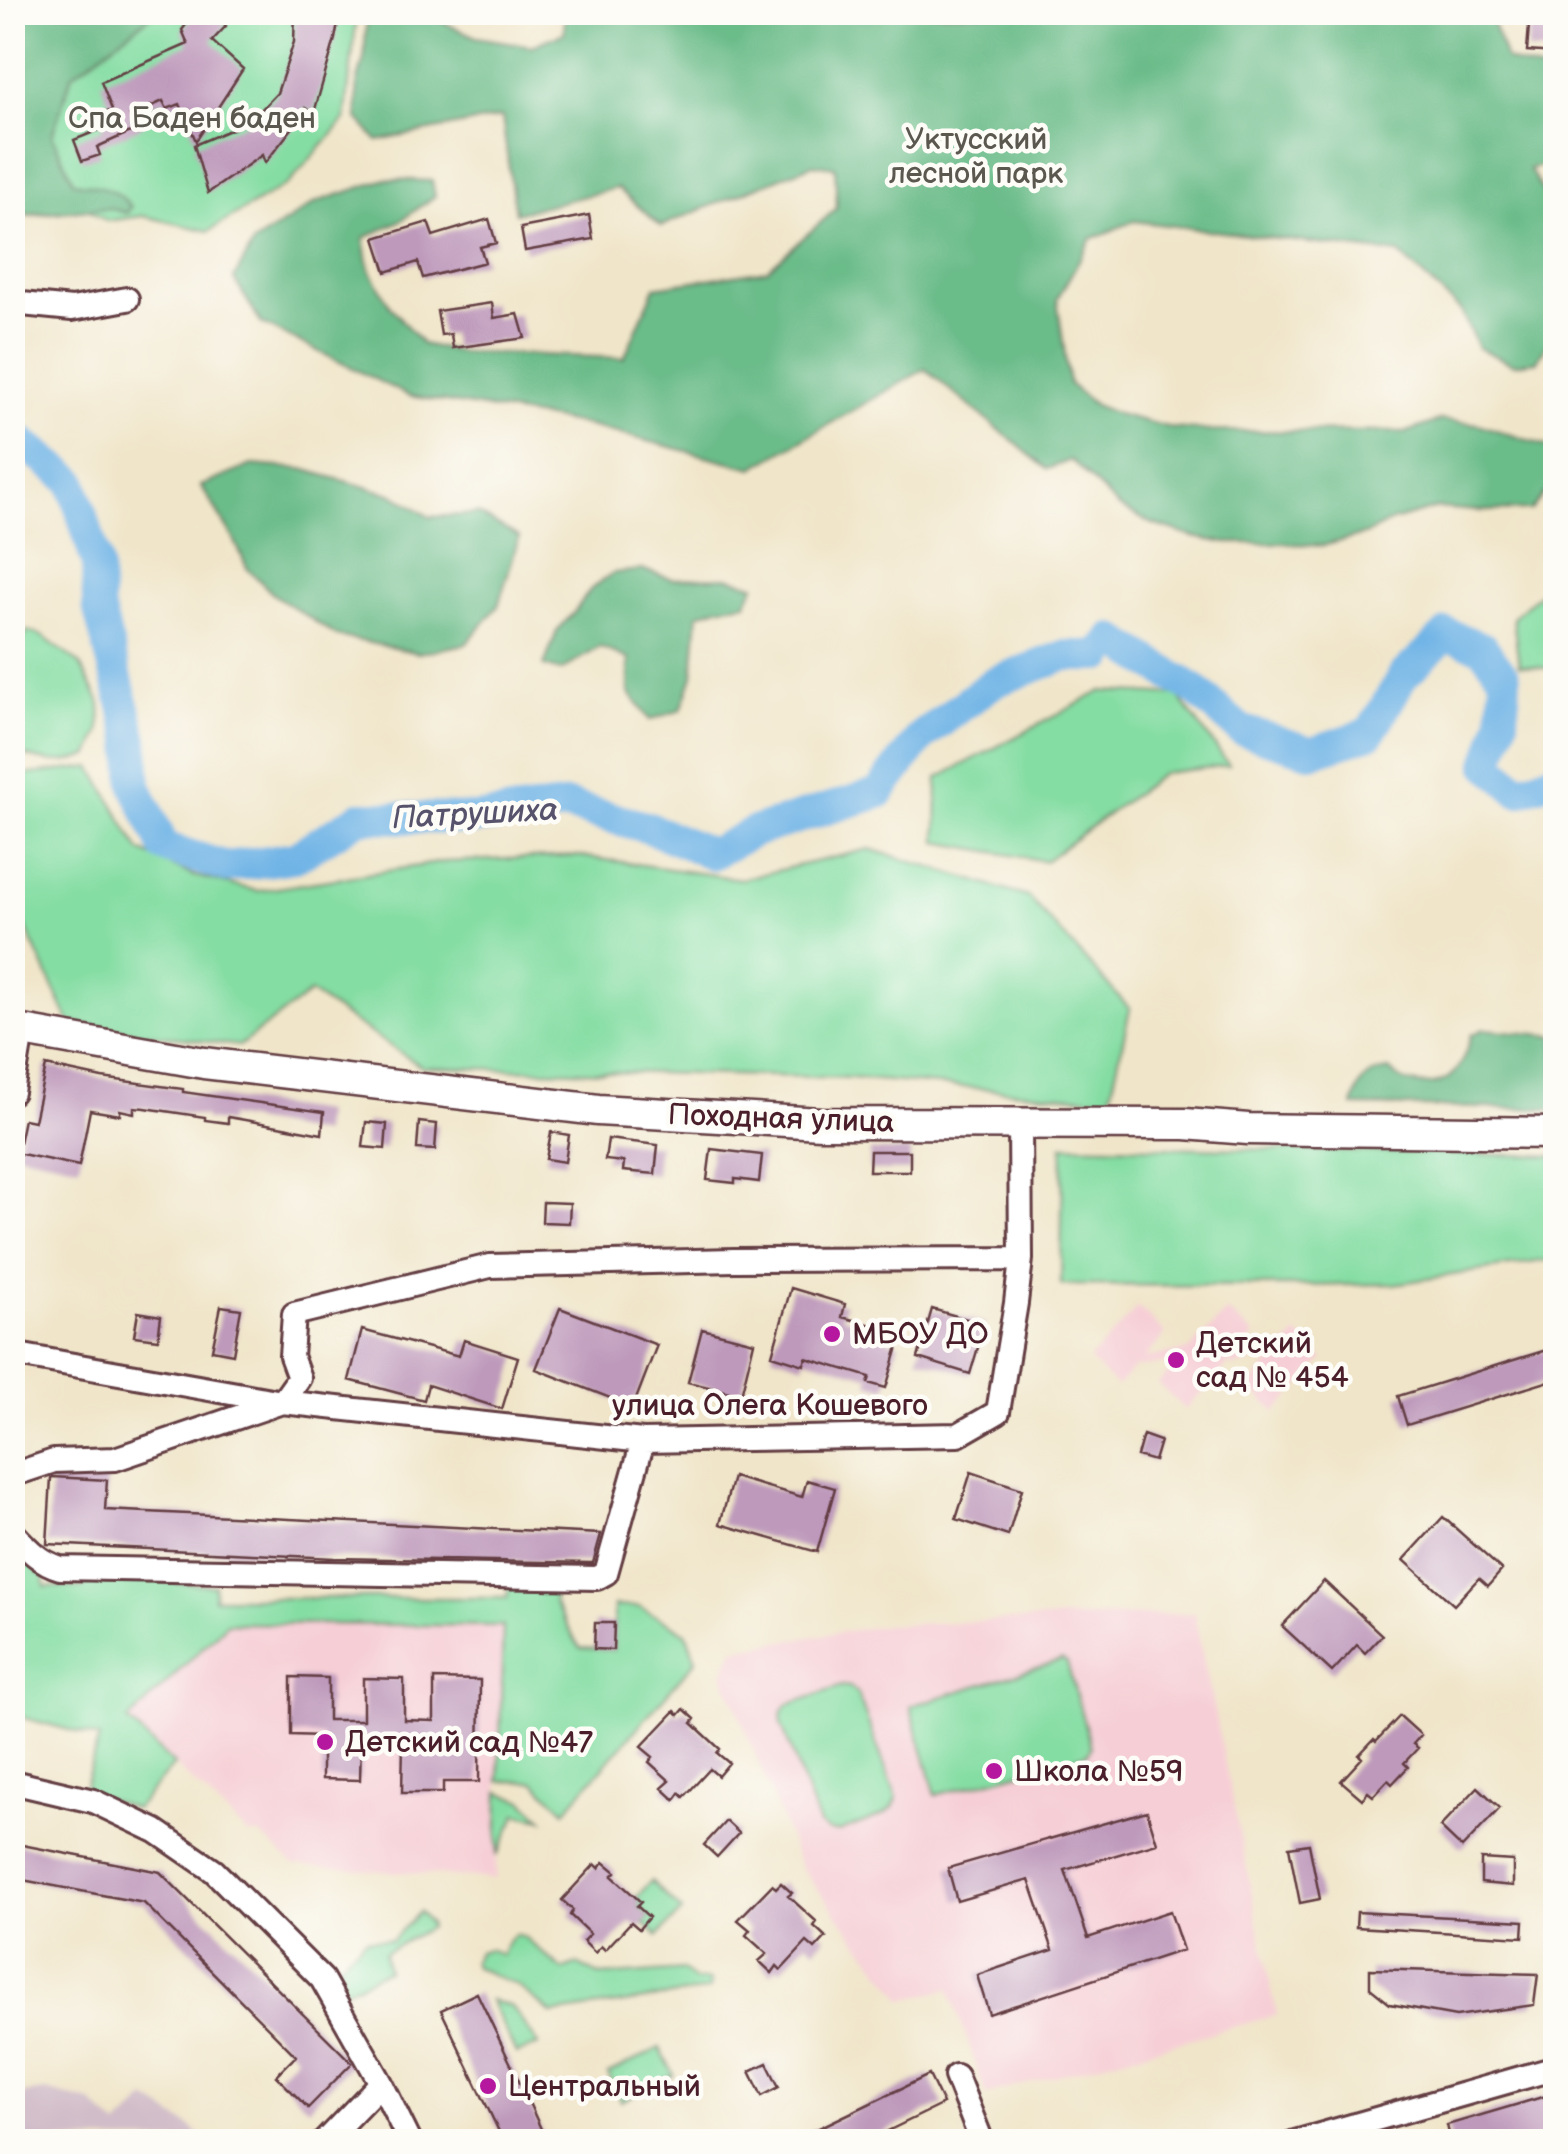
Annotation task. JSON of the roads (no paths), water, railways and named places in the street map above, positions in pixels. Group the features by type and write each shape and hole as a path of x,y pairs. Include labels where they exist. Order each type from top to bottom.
{"main road":[{"name":"Походная улица","path":"18,1031 204,1063 598,1110 821,1123 1185,1124 1248,1129 1556,1133"}],"street":[{"path":"12,303 72,308 127,299"},
{"path":"12,1092 18,1031"},
{"name":"улица Олега Кошевого","path":"12,1354 282,1402 643,1441 958,1434 998,1412 1020,1258 1020,1124"},
{"path":"12,1476 54,1460 116,1459 282,1402 300,1378 291,1356 294,1314 490,1266 1020,1258"},
{"path":"12,1532 34,1555 60,1568 597,1578 606,1573 643,1441"},
{"path":"12,1782 92,1801 156,1830 214,1872 322,1979 410,2142"},
{"path":"1295,2142 1556,2068"},
{"path":"956,2076 982,2142"},
{"path":"324,2142 380,2083"}],"waterway":[{"name":"Патрушиха","path":"12,438 72,481 97,564 98,607 133,740 136,786 164,847 226,867 295,857 360,817 475,819 568,806 649,828 712,854 753,832 879,793 922,736 994,682 1064,656 1101,656 1112,639 1195,690 1241,730 1312,752 1370,733 1403,676 1447,634 1483,648 1505,678 1503,720 1489,764 1519,791 1556,777"}],"place":[{"name":"МБОУ ДО","path":"832,1334"},
{"name":"Детский сад № 454","path":"1176,1360"},
{"name":"Детский сад №47","path":"325,1742"},
{"name":"Школа №59","path":"994,1771"},
{"name":"Центральный","path":"488,2086"}],"park label":[{"name":"Спа Баден баден","path":"192,118"},
{"name":"Уктусский лесной парк","path":"976,156"}]}
